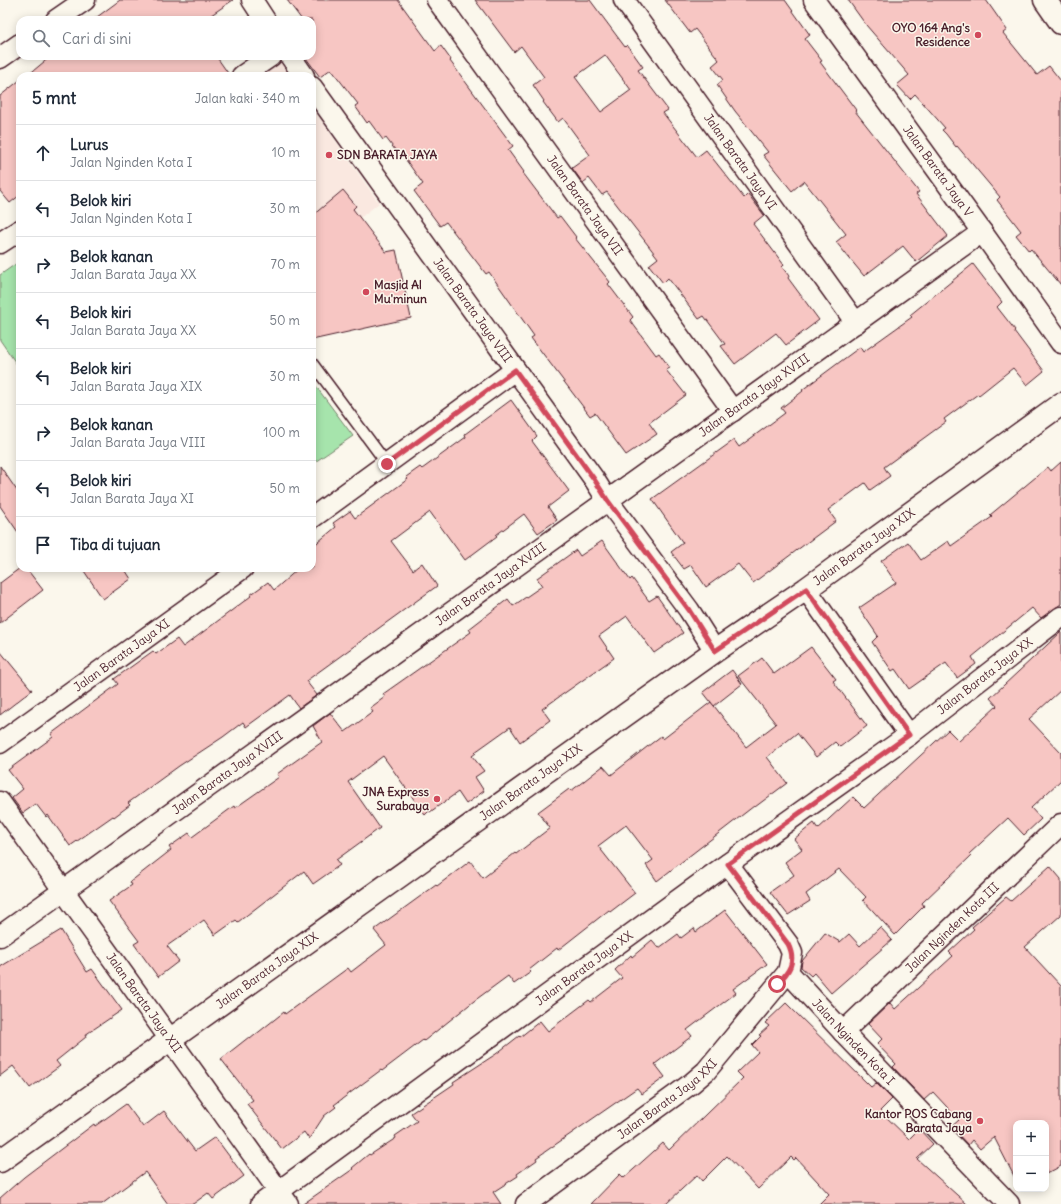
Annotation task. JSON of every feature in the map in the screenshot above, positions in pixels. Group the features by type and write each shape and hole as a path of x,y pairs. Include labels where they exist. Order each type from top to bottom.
{"street":[{"path":"62,16 85,0"},
{"path":"252,0 262,16"},
{"name":"Jalan Barata Jaya VII","path":"438,0 733,411"},
{"name":"Jalan Barata Jaya VI","path":"624,0 856,322"},
{"name":"Jalan Barata Jaya V","path":"814,0 1061,343"},
{"path":"1045,0 1061,23"},
{"path":"0,58 16,47"},
{"path":"248,72 266,60"},
{"path":"293,60 301,72"},
{"name":"Jalan Barata Jaya VIII","path":"316,93 594,479 608,501 689,610 715,651"},
{"name":"Jalan Barata Jaya XVIII","path":"0,936 982,232"},
{"path":"0,243 16,233"},
{"path":"316,515 515,370"},
{"name":"Jalan Barata Jaya XIX","path":"0,1162 715,651 806,589 1061,404"},
{"name":"Jalan Barata Jaya XI","path":"0,743 237,572"},
{"path":"806,589 909,735"},
{"name":"Jalan Barata Jaya XX","path":"261,1204 283,1198 728,864 909,735 1061,617"},
{"name":"Jalan Barata Jaya XII","path":"0,802 283,1198"},
{"name":"Jalan Nginden Kota III","path":"843,1032 1061,824"},
{"path":"728,864 788,944 792,953 788,972"},
{"name":"Jalan Nginden Kota I","path":"788,972 843,1032 1009,1204"},
{"name":"Jalan Barata Jaya XXI","path":"526,1204 692,1083 706,1071 788,972"}],"lane":[{"path":"316,368 387,464"}],"shaded area":[{"path":"280,60 288,72 261,72"},
{"name":"SDN BARATA JAYA","path":"316,113 379,203 316,253"}],"green space":[{"path":"16,264 16,363 0,340 0,275"},
{"path":"316,386 353,436 316,461"}],"building":[{"path":"120,0 233,0 210,16 98,16"},
{"path":"287,0 398,0 435,51 441,46 451,60 450,61 513,146 508,150 524,172 523,173 557,218 560,216 576,237 575,238 610,282 608,284 633,317 630,320 656,355 659,353 670,368 666,370 686,395 649,423 657,434 626,455 595,413 590,416 531,338 534,336 489,272 486,274 446,222 440,226 414,191 423,184 401,153 399,155 386,138 383,140 369,121 367,123 355,106 358,104 331,69 320,77 307,60 316,60 316,16 299,16"},
{"path":"475,0 590,0 625,47 627,45 643,67 638,70 668,110 663,113 697,157 706,150 744,198 748,194 764,215 753,224 784,265 782,267 789,276 788,278 819,320 786,345 776,333 735,364 721,346 725,344 704,316 699,319 668,278 663,283 649,265 658,258 607,192 602,195 589,178 583,183 572,168 590,155 563,118 558,122 543,102 544,101 533,85 544,77 521,46 514,52","holes":["605,55 631,90 601,112 575,77"]},
{"path":"665,0 785,0 810,35 805,39 822,61 820,62 856,110 855,111 919,192 916,194 948,236 916,262 903,246 864,276 836,242 846,234 804,181 792,191 763,155 768,152 735,111 717,85 723,80 712,66 719,60 695,29 690,33"},
{"path":"848,0 986,0 1007,30 1003,33 1037,75 1049,66 1061,81 1061,285 1031,249 1029,251 1016,235 1021,231 997,200 1000,197 942,130 945,128 915,94 910,99 897,85 909,75 866,25"},
{"path":"46,60 219,60 227,72 32,72"},
{"path":"16,83 16,198 10,203 0,191 0,96"},
{"path":"343,190 356,206 353,209 386,252 396,250 411,318 316,339 316,213"},
{"path":"973,264 1002,302 997,307 1044,371 1027,385 1013,368 979,395 978,394 944,419 946,422 884,467 890,476 870,490 865,483 828,510 836,521 753,583 738,564 706,587 691,565 684,569 671,552 683,543 652,499 734,440 739,447 785,413 781,408 803,391 802,390 860,347 863,352 912,317 910,315"},
{"path":"511,400 537,436 532,441 569,491 548,507 557,520 538,533 524,514 465,560 430,512 391,541 413,570 422,563 437,586 306,681 317,695 299,708 290,695 246,727 243,722 128,803 130,805 114,817 113,816 70,846 48,815 46,817 36,804 23,813 12,798 23,789 8,770 53,737 51,734 118,684 114,679 153,651 156,654 177,639 183,647 268,582 274,590 294,572 316,572 316,544 336,527 333,523 350,511 355,518 408,479 406,477 420,467 422,469 466,437 465,434"},
{"path":"1061,462 1061,604 1041,618 1032,608 972,657 976,664 957,678 946,663 909,689 895,669 892,671 872,642 878,636 859,608 896,583 881,561 908,542 921,560 948,541 951,546 992,517 990,515 1048,467 1051,471"},
{"path":"0,466 16,489 16,529 0,506"},
{"path":"602,541 630,580 632,578 649,601 657,596 683,633 654,653 627,616 599,636 614,658 542,709 550,720 520,742 510,727 475,752 476,753 472,756 484,771 475,777 484,791 466,804 458,792 425,815 383,756 348,782 380,828 336,860 340,865 313,884 304,871 238,922 236,920 215,935 204,920 167,946 179,961 158,977 134,944 139,941 109,901 132,885 130,882 171,850 169,847 189,833 192,837 234,806 235,808 279,777 277,774 322,742 313,726 330,713 345,732 373,712 370,708 385,697 383,694 471,632 469,629 508,599 513,606 542,586 537,578 576,550 580,556"},
{"path":"16,571 29,572 43,590 0,623 0,583"},
{"path":"85,572 127,572 131,579 103,599"},
{"path":"1061,632 1061,690 1029,719 1061,753 1061,780 1031,808 1041,819 1024,835 1008,818 969,854 971,856 922,903 924,906 895,935 863,900 866,897 839,869 806,894 810,901 788,915 770,892 794,875 785,862 802,849 794,839 814,823 818,829 853,797 864,808 948,730 959,741 997,706 990,698"},
{"path":"811,647 836,679 833,681 867,726 840,747 835,742 816,757 797,733 767,757 787,783 755,807 754,806 657,881 646,865 653,860 626,825 598,846 635,893 610,912 609,910 558,950 557,948 529,970 531,972 514,984 508,976 424,1041 423,1040 334,1105 336,1107 324,1116 309,1139 304,1132 282,1149 247,1104 253,1100 221,1059 249,1037 250,1039 284,1012 285,1014 348,968 351,972 386,945 374,930 470,861 483,878 550,828 538,812 569,789 571,791 603,766 611,775 661,736 663,739 711,702 746,747 776,724 738,676 762,658 774,674"},
{"path":"0,651 32,690 0,715"},
{"path":"732,670 742,684 714,706 703,692"},
{"path":"1050,866 1061,879 1061,915 1025,947 1061,986 1061,1166 1049,1172 1049,1120 1013,1120 1013,1174 994,1137 980,1149 972,1140 968,1145 951,1127 959,1120 933,1092 924,1100 893,1067 896,1064 877,1044 882,1039 868,1024 890,1003 895,1009 953,956 949,952 974,929 972,927 1006,897 1011,901"},
{"path":"725,910 767,964 733,989 736,993 687,1030 692,1036 655,1064 665,1077 642,1094 637,1088 536,1158 537,1160 517,1174 518,1176 493,1192 501,1204 303,1204 353,1169 352,1168 369,1154 370,1155 396,1138 395,1136 417,1121 411,1113 454,1084 453,1082 496,1054 540,1021 548,1031 589,1000 591,1002 622,978 615,970 631,955 632,957 652,940 659,948 678,934 681,938 694,928 696,932"},
{"path":"880,927 892,940 831,993 814,973 811,976 801,967 802,961 825,933 840,942 849,934 860,946"},
{"path":"61,930 87,972 92,969 122,1010 85,1035 86,1037 56,1061 60,1066 30,1088 13,1066 0,1076 0,967"},
{"path":"786,1003 871,1087 876,1083 892,1099 880,1111 909,1139 919,1129 933,1144 917,1159 967,1204 819,1204 829,1194 796,1158 794,1160 791,1157 758,1189 727,1156 702,1181 697,1175 666,1204 591,1204 620,1174 624,1178 663,1143 669,1150 743,1078 737,1072 758,1052 752,1045 761,1036 759,1035 769,1026 765,1023"},
{"path":"126,1104 143,1127 164,1111 195,1151 215,1137 244,1176 213,1199 208,1193 193,1204 168,1204 145,1172 102,1204 0,1204 0,1198 24,1177 94,1124 95,1126"}],"place":[{"name":"OYO 164 Ang's Residence","path":"978,35"},
{"name":"SDN BARATA JAYA","path":"329,155"},
{"name":"Masjid Al Mu'minun","path":"366,292"},
{"name":"JNA Express Surabaya","path":"437,799"},
{"name":"Kantor POS Cabang Barata Jaya","path":"980,1121"}],"route":[{"path":"387,464 515,370 600,487 608,501 689,610 715,651 806,589 909,735 728,864 788,944 792,953 792,961 788,972 777,984"}]}
